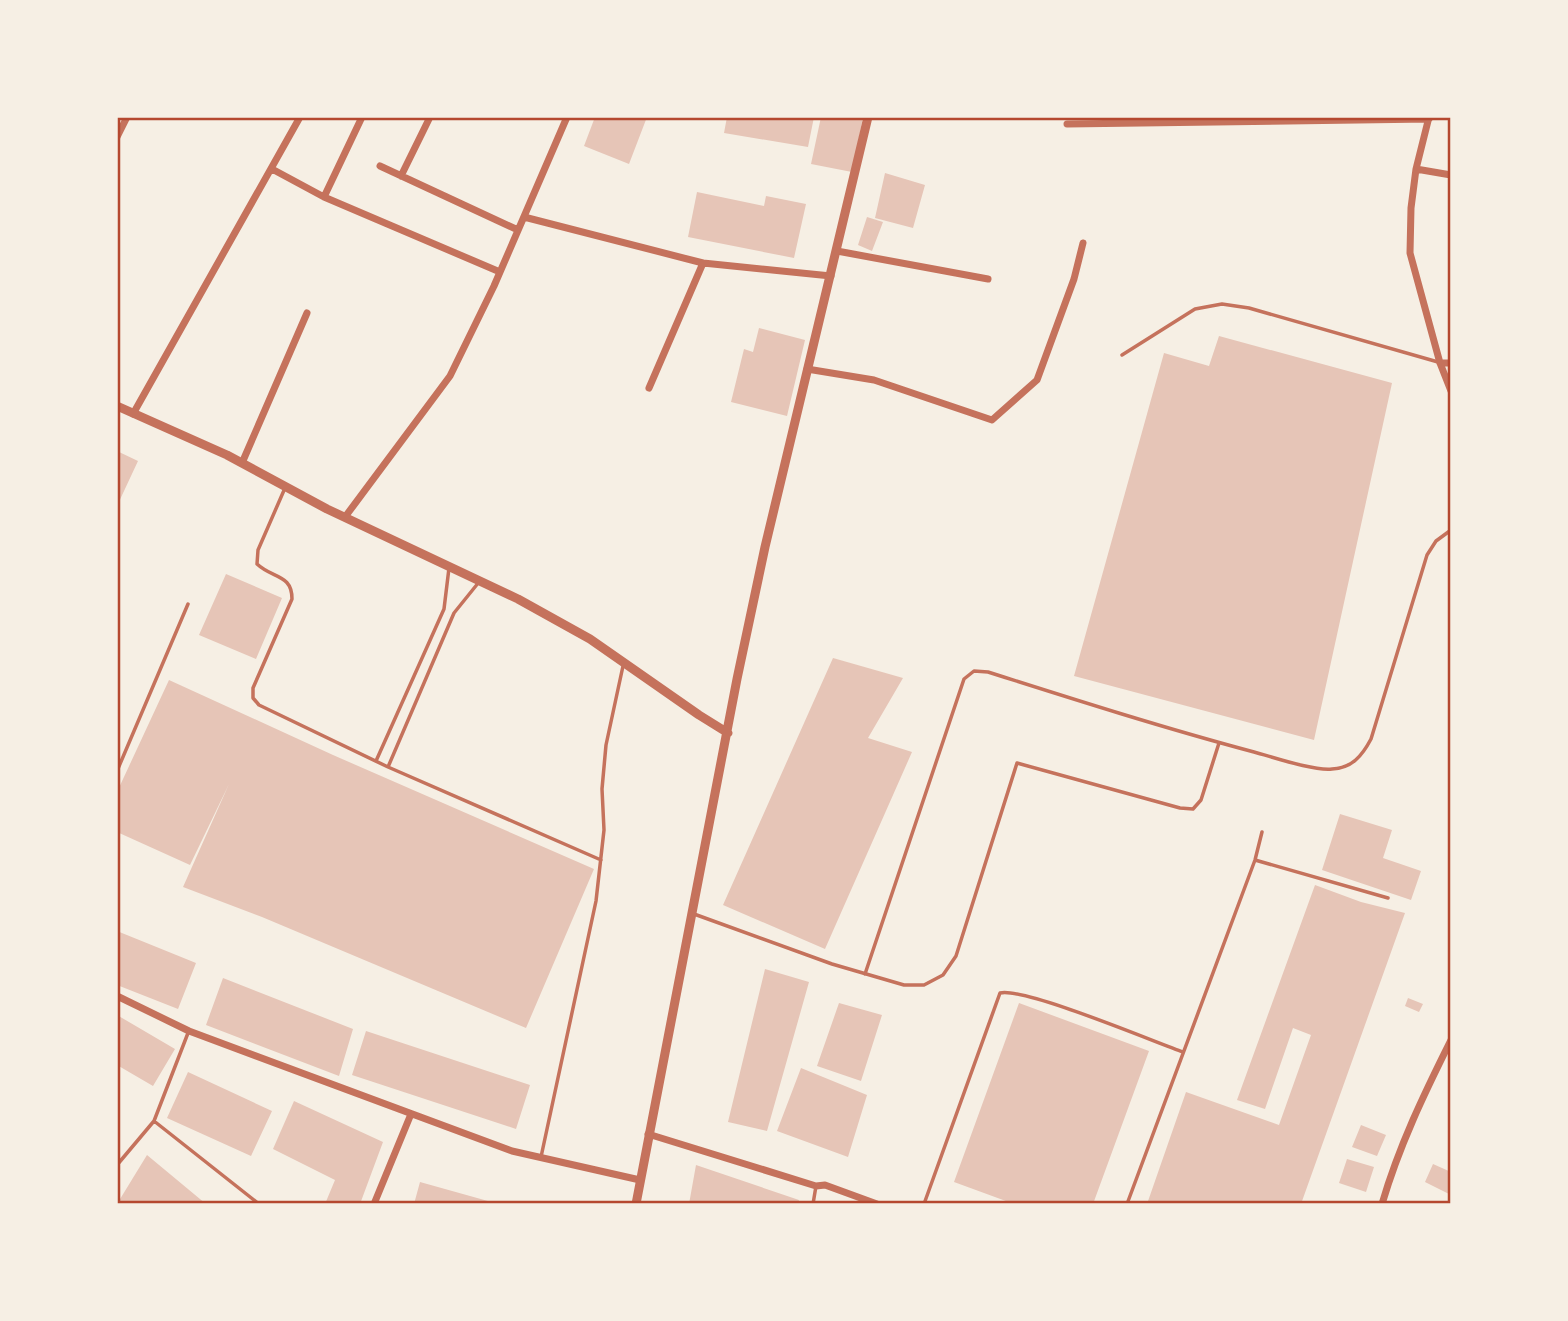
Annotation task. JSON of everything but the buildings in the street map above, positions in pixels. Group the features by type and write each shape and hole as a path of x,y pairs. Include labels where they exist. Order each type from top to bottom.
{"street":[{"path":"117,137 127,117"},
{"path":"133,414 300,117"},
{"path":"324,197 362,117"},
{"path":"401,176 430,117"},
{"path":"345,517 450,376 500,272 567,117"},
{"path":"636,1204 765,547 868,117"},
{"path":"1068,124 1429,118 1416,169 1411,208 1410,253 1440,363 1451,391"},
{"path":"380,166 518,230"},
{"path":"272,169 324,197 500,272"},
{"path":"1416,169 1451,175"},
{"path":"524,217 703,263 831,276"},
{"path":"807,369 874,380 992,420 1037,380 1074,279 1083,243"},
{"path":"837,251 988,279"},
{"path":"649,388 703,263"},
{"path":"242,463 307,313"},
{"path":"1440,363 1451,363"},
{"path":"117,407 242,463 345,517 481,580 590,639 729,733"},
{"path":"117,996 189,1031 512,1151 640,1180"},
{"path":"1382,1204 1394,1165 1419,1104 1451,1040"},
{"path":"374,1204 411,1114"},
{"path":"648,1134 816,1186 825,1185 877,1204"}],"lane":[{"path":"1122,355 1195,309 1222,304 1249,308 1440,363"},
{"path":"286,487 258,550 257,564 265,572 288,582 292,588 292,599 253,688 253,698 259,705 388,767 601,860"},
{"path":"865,974 964,679 974,671 988,672 1219,743 1328,770 1345,767 1362,756 1371,739 1427,555 1436,541 1451,530"},
{"path":"376,761 444,609 449,566"},
{"path":"388,767 454,613 481,580"},
{"path":"117,771 188,604"},
{"path":"540,1158 596,901 604,830 602,789 607,745 624,664"},
{"path":"693,914 865,974 904,985 924,985 943,975 957,956 1017,763 1180,808 1193,809 1201,800 1219,743"},
{"path":"1127,1204 1255,860 1262,832"},
{"path":"1255,860 1388,898"},
{"path":"925,1204 1000,993 1007,991 1035,998 1183,1052"},
{"path":"117,1165 154,1121 189,1031"},
{"path":"154,1121 260,1204"},
{"path":"813,1204 816,1186"}]}
